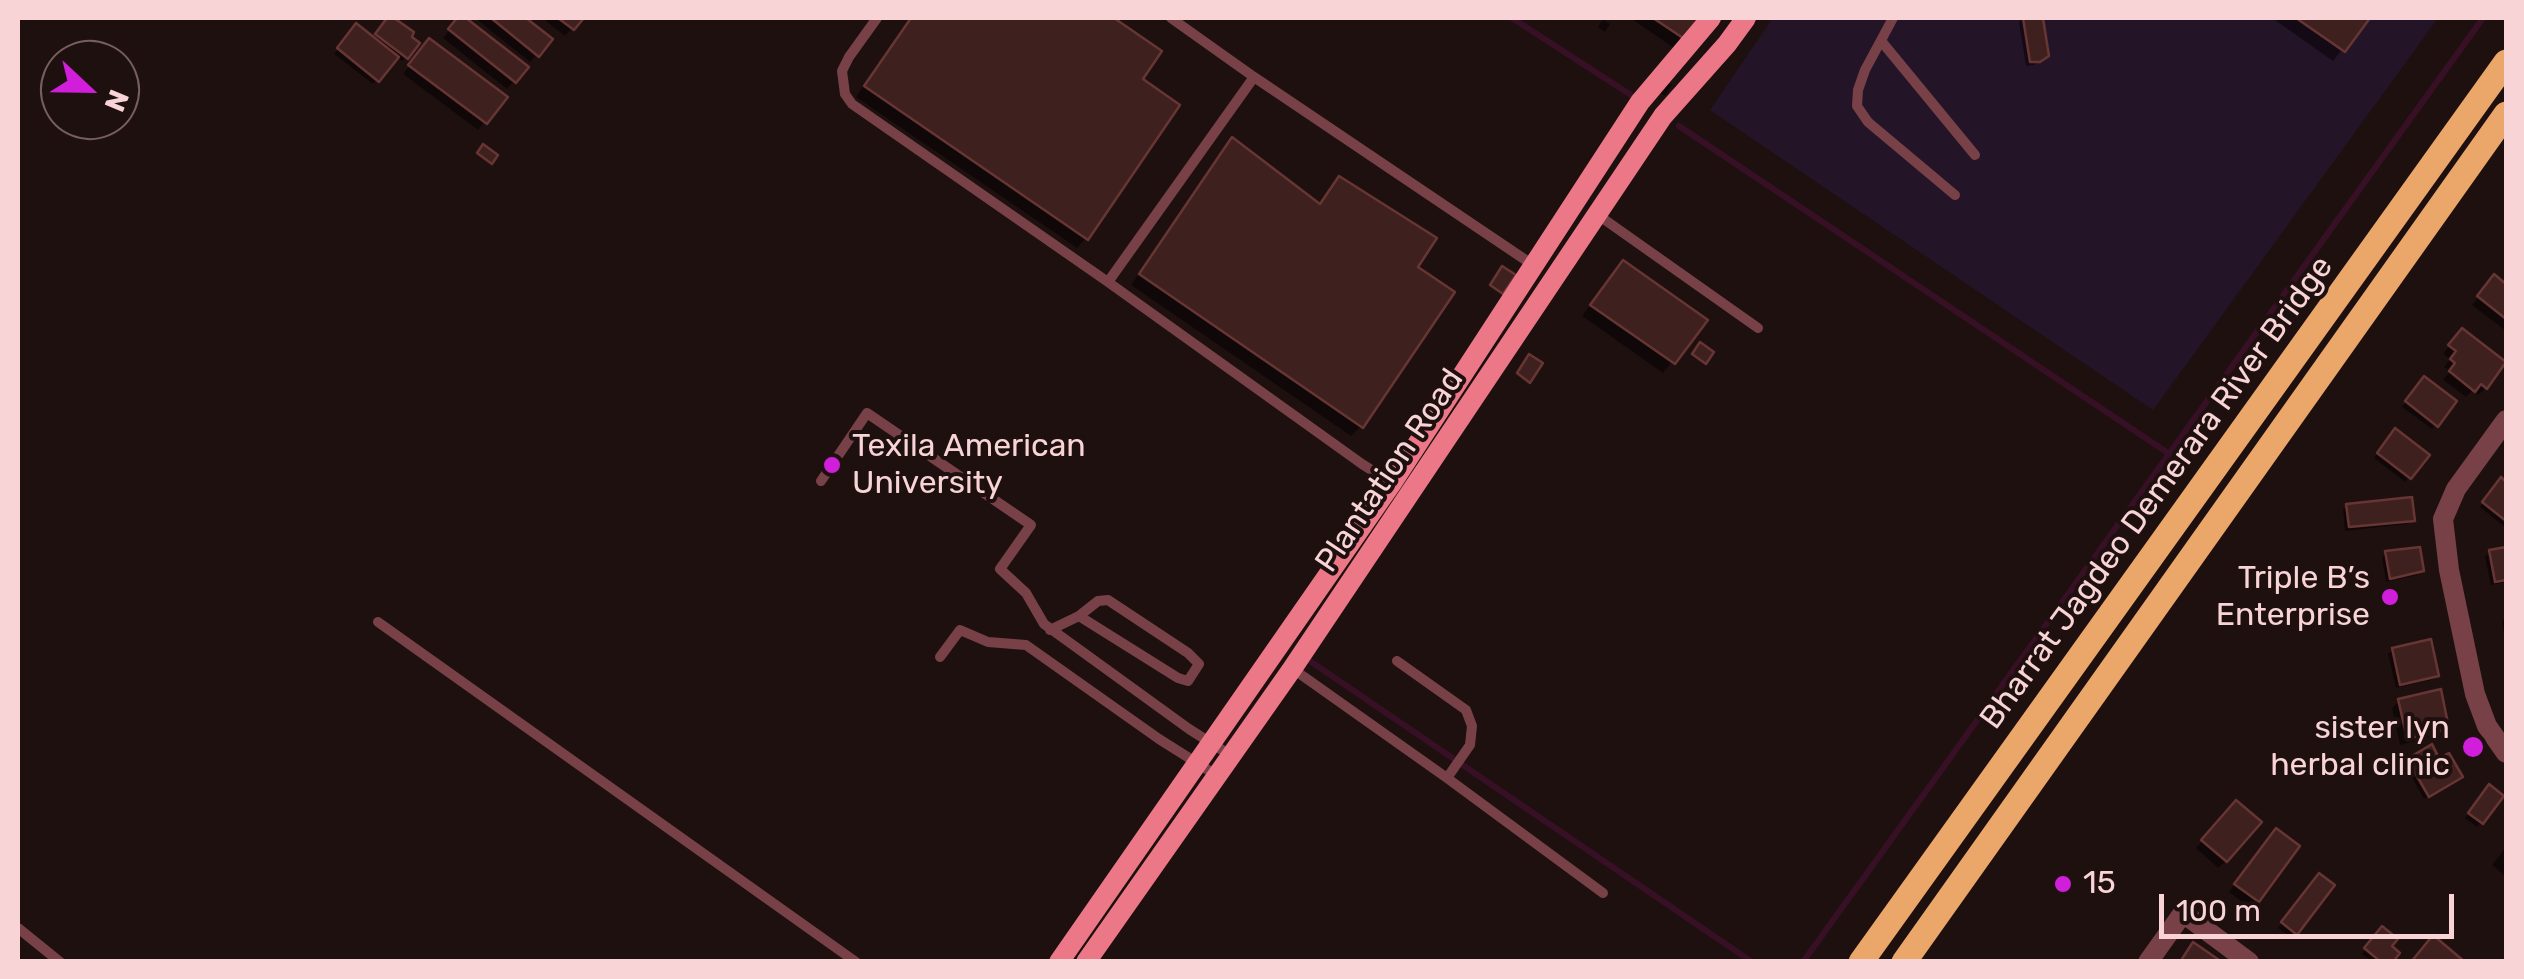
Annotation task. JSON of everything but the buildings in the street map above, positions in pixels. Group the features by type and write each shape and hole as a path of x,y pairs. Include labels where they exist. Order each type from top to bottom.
{"main road":[{"name":"Bharrat Jagdeo Demerara River Bridge","path":"1861,962 2506,62"},
{"name":"Bharrat Jagdeo Demerara River Bridge","path":"1904,962 2506,114"}],"street":[{"name":"Plantation Road","path":"1058,962 1392,483 1640,102 1710,18"},
{"name":"Plantation Road","path":"1086,962 1410,495 1663,116 1746,18"},
{"path":"2506,420 2456,489 2443,519 2448,570 2475,694 2486,726 2506,753"},
{"path":"2148,962 2183,913 2249,962"}],"lane":[{"path":"877,18 842,72 845,94 852,104 1410,495"},
{"path":"1171,18 1533,265"},
{"path":"1893,18 1865,70 1857,106 1868,122 1955,196"},
{"path":"1882,42 1976,155"},
{"path":"1108,282 1254,77"},
{"path":"1598,216 1758,328"},
{"path":"820,481 867,413 1031,525 1000,569 1026,593 1047,627 1230,755"},
{"path":"1026,644 1047,627 1079,616 1098,601 1108,600 1199,664 1188,681 1183,680 1079,616"},
{"path":"378,622 856,962"},
{"path":"940,657 960,630 988,642 1026,644 1216,775"},
{"path":"1397,661 1466,710 1472,726 1470,745 1447,778"},
{"path":"1292,668 1603,893"},
{"path":"18,928 60,962"}],"shaded area":[{"path":"1773,18 2438,18 2153,410 1710,110"}],"waterway":[{"path":"1512,18 1631,95"},
{"path":"1803,962 2483,18"},
{"path":"1679,126 2168,453"},
{"path":"1307,659 1752,962"}],"place":[{"name":"Texila American University","path":"832,465"},
{"name":"Triple B’s Enterprise","path":"2390,597"},
{"name":"sister lyn herbal clinic","path":"2473,747"},
{"name":"15","path":"2063,884"}]}
